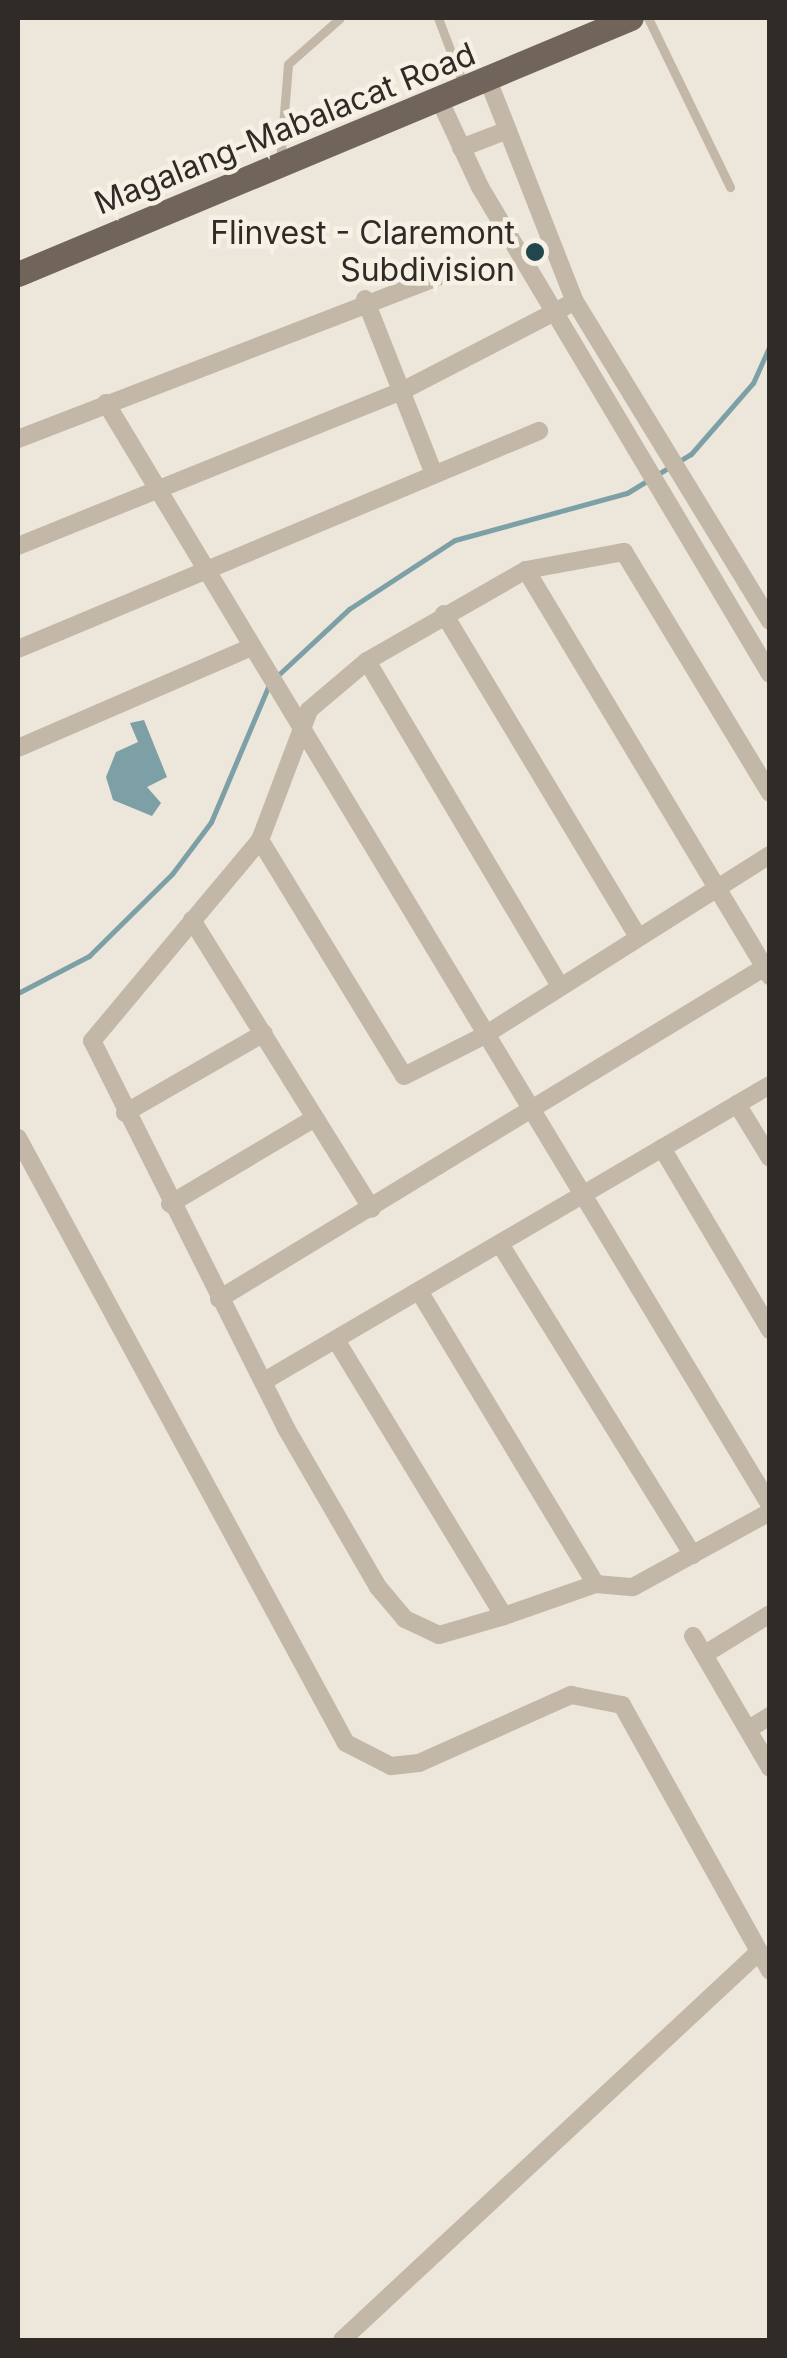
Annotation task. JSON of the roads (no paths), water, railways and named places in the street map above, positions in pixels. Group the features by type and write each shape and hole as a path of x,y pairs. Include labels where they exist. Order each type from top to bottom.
{"main road":[{"name":"Magalang-Mabalacat Road","path":"18,274 631,18"}],"street":[{"path":"477,84 508,130 568,306 658,484 770,674"},
{"path":"439,98 461,148 666,449 770,621"},
{"path":"461,148 508,130"},
{"path":"18,439 365,299 445,274"},
{"path":"365,299 434,474"},
{"path":"18,546 402,391 568,306"},
{"path":"106,403 204,574 298,726 485,1035 577,1198 770,1509 633,1588 596,1584 440,1635 405,1618 378,1587 170,1204 92,1041 260,840 298,726 366,661 526,570 624,552 770,793"},
{"path":"18,648 204,574 539,431"},
{"path":"691,540 714,528"},
{"path":"220,1299 768,969 526,570"},
{"path":"444,614 637,935"},
{"path":"18,748 254,655"},
{"path":"366,661 560,986"},
{"path":"260,840 398,1071 412,1074 485,1035 637,935 770,855"},
{"path":"192,920 372,1209"},
{"path":"126,1112 264,1033"},
{"path":"266,1380 770,1086"},
{"path":"737,1104 770,1158"},
{"path":"170,1204 313,1119"},
{"path":"18,1138 346,1742 391,1766 419,1763 570,1695 622,1706 770,1971"},
{"path":"662,1148 770,1330"},
{"path":"500,1244 693,1554"},
{"path":"419,1291 596,1584"},
{"path":"336,1340 504,1616"},
{"path":"705,1654 770,1614"},
{"path":"693,1636 770,1768"},
{"path":"749,1729 770,1716"},
{"path":"342,2340 759,1952"}],"lane":[{"path":"280,165 288,64 340,18"},
{"path":"438,18 477,84"},
{"path":"648,18 730,187"}],"water":[{"path":"144,720 167,777 147,787 161,803 152,816 113,800 106,777 116,752 138,742 130,723"}],"waterway":[{"path":"276,677 349,609 455,540 627,493 691,454 753,383 770,345"},
{"path":"18,993 89,956 172,874 211,822 269,685"}],"place":[{"name":"Flinvest - Claremont Subdivision","path":"535,252"}]}
